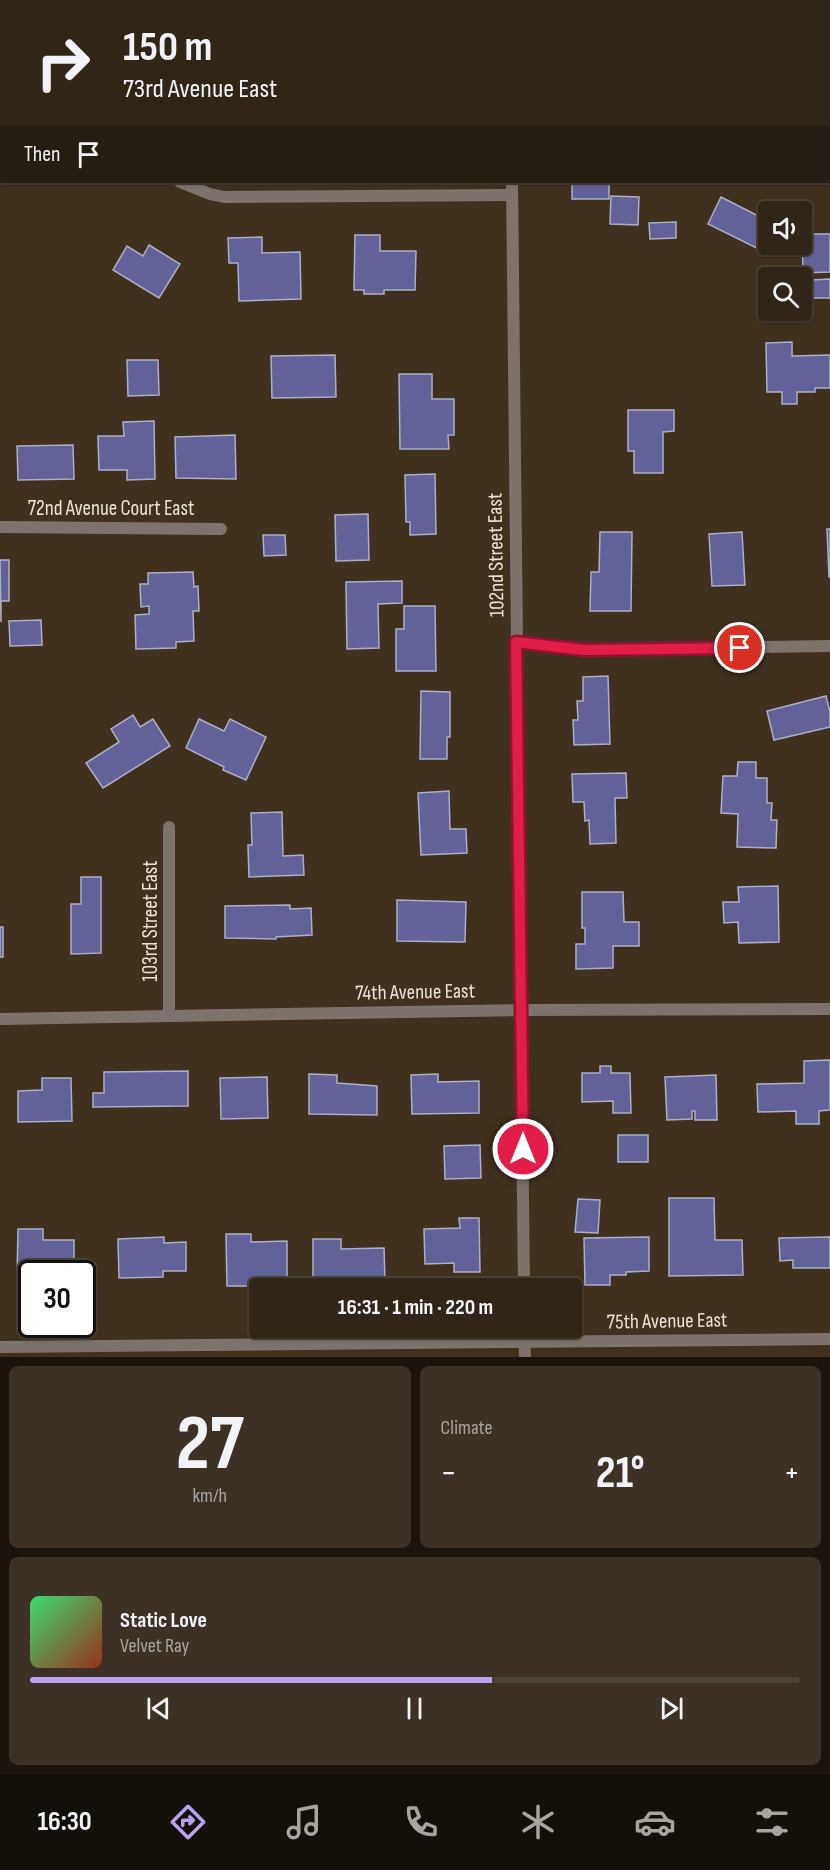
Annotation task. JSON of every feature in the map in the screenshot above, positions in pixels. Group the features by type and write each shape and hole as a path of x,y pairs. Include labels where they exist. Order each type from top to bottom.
{"street":[{"path":"183,183 224,197 512,195"},
{"name":"102nd Street East","path":"512,183 524,1278"},
{"name":"72nd Avenue Court East","path":"0,527 221,529"},
{"path":"516,642 584,650 830,646"},
{"name":"103rd Street East","path":"169,827 169,1016"},
{"name":"74th Avenue East","path":"0,1019 522,1010 830,1009"},
{"path":"524,1338 525,1357"},
{"name":"75th Avenue East","path":"0,1347 830,1339"}],"building":[{"path":"572,183 609,183 609,199 572,199"},
{"path":"611,196 639,197 638,225 610,224"},
{"path":"721,197 758,216 758,249 708,224"},
{"path":"676,222 676,238 650,239 649,223"},
{"path":"812,234 830,234 830,272 812,273 812,267 803,267 803,255 812,255"},
{"path":"355,235 380,235 380,251 416,251 415,290 384,290 384,294 364,294 364,290 354,290"},
{"path":"262,237 262,253 300,252 301,299 239,301 238,263 229,263 228,238"},
{"path":"149,245 180,264 159,298 113,270 127,246 143,256"},
{"path":"830,279 830,298 812,298 812,280"},
{"path":"792,342 792,356 830,355 830,388 815,388 815,392 797,392 797,404 782,404 782,392 767,392 766,343"},
{"path":"335,355 336,397 272,398 271,356"},
{"path":"127,360 158,360 159,395 128,396"},
{"path":"399,374 432,374 432,399 454,399 454,435 448,435 449,449 400,449"},
{"path":"628,410 674,410 674,431 663,432 663,473 634,473 634,451 628,451"},
{"path":"154,421 155,479 127,480 127,470 99,470 98,436 124,436 123,422"},
{"path":"235,435 236,479 176,478 175,437"},
{"path":"73,445 74,479 18,480 17,446"},
{"path":"435,474 436,534 410,535 410,522 406,522 405,475"},
{"path":"368,514 369,560 336,561 335,515"},
{"path":"827,529 830,529 830,577 829,577"},
{"path":"600,532 632,532 631,611 590,611 591,572 599,572"},
{"path":"742,532 745,585 712,586 709,534"},
{"path":"263,535 285,535 286,555 264,556"},
{"path":"0,560 9,560 9,601 1,601 1,622"},
{"path":"193,572 194,587 198,586 199,611 193,611 194,641 176,642 176,648 136,649 135,615 149,614 149,606 141,607 140,584 148,584 148,573"},
{"path":"402,581 402,603 378,604 379,648 347,649 346,582"},
{"path":"404,606 435,606 436,671 396,671 396,629 404,629"},
{"path":"41,620 42,645 10,646 9,621"},
{"path":"608,676 610,744 574,745 573,720 578,720 577,701 583,701 583,677"},
{"path":"421,691 450,692 450,737 447,737 447,759 420,759"},
{"path":"826,696 830,712 830,727 774,740 767,711"},
{"path":"133,715 140,727 153,719 170,746 103,788 86,763 119,742 111,729"},
{"path":"199,719 224,731 230,719 266,737 246,780 223,770 224,767 186,748"},
{"path":"738,762 756,762 756,778 767,778 767,803 772,803 771,820 777,820 776,848 737,847 738,814 721,813 723,776 737,776"},
{"path":"626,773 627,798 615,798 616,843 590,844 589,820 585,821 584,802 573,802 572,774"},
{"path":"449,791 450,829 466,829 467,853 421,855 418,793"},
{"path":"282,812 283,856 303,855 304,875 249,877 248,845 252,845 251,813"},
{"path":"81,877 101,877 101,953 71,954 71,904 81,904"},
{"path":"778,886 779,942 739,943 738,922 724,923 723,902 739,902 738,887"},
{"path":"582,892 623,892 624,922 639,922 639,946 613,946 613,968 576,969 576,944 585,944 585,928 582,928"},
{"path":"397,900 466,902 465,942 397,941"},
{"path":"290,905 290,909 311,908 312,935 276,937 276,939 225,938 225,906"},
{"path":"0,927 3,927 3,957 0,957"},
{"path":"830,1060 830,1110 819,1111 819,1124 796,1124 796,1111 758,1112 757,1084 804,1083 804,1061"},
{"path":"600,1066 611,1066 611,1073 630,1073 631,1113 613,1113 613,1101 582,1102 582,1073 600,1073"},
{"path":"188,1071 188,1106 93,1107 93,1093 104,1093 104,1072"},
{"path":"309,1074 337,1075 337,1083 377,1086 377,1115 309,1114"},
{"path":"438,1074 438,1082 479,1081 479,1113 412,1114 411,1075"},
{"path":"716,1075 717,1120 695,1120 695,1111 692,1111 692,1119 667,1120 665,1077"},
{"path":"267,1077 268,1118 221,1119 220,1078"},
{"path":"42,1078 71,1078 72,1121 18,1122 18,1091 42,1090"},
{"path":"618,1135 648,1135 648,1162 618,1162"},
{"path":"480,1145 481,1178 445,1179 444,1146"},
{"path":"669,1198 714,1198 715,1240 742,1240 743,1275 669,1276"},
{"path":"578,1199 600,1200 598,1233 575,1232"},
{"path":"459,1218 479,1218 480,1272 454,1272 454,1263 425,1264 424,1229 460,1228"},
{"path":"18,1229 43,1229 43,1240 74,1240 74,1260 18,1260 17,1277"},
{"path":"226,1234 251,1234 251,1242 287,1241 287,1278 249,1278 249,1286 227,1286"},
{"path":"164,1237 164,1243 186,1242 186,1271 163,1271 163,1277 119,1278 118,1239"},
{"path":"649,1237 649,1271 610,1275 610,1285 585,1285 584,1238"},
{"path":"830,1237 830,1268 793,1268 793,1260 780,1261 779,1238"},
{"path":"313,1239 341,1239 341,1249 384,1248 385,1278 313,1278"}],"route":[{"path":"523,1149 516,642 584,650 740,648"}]}
